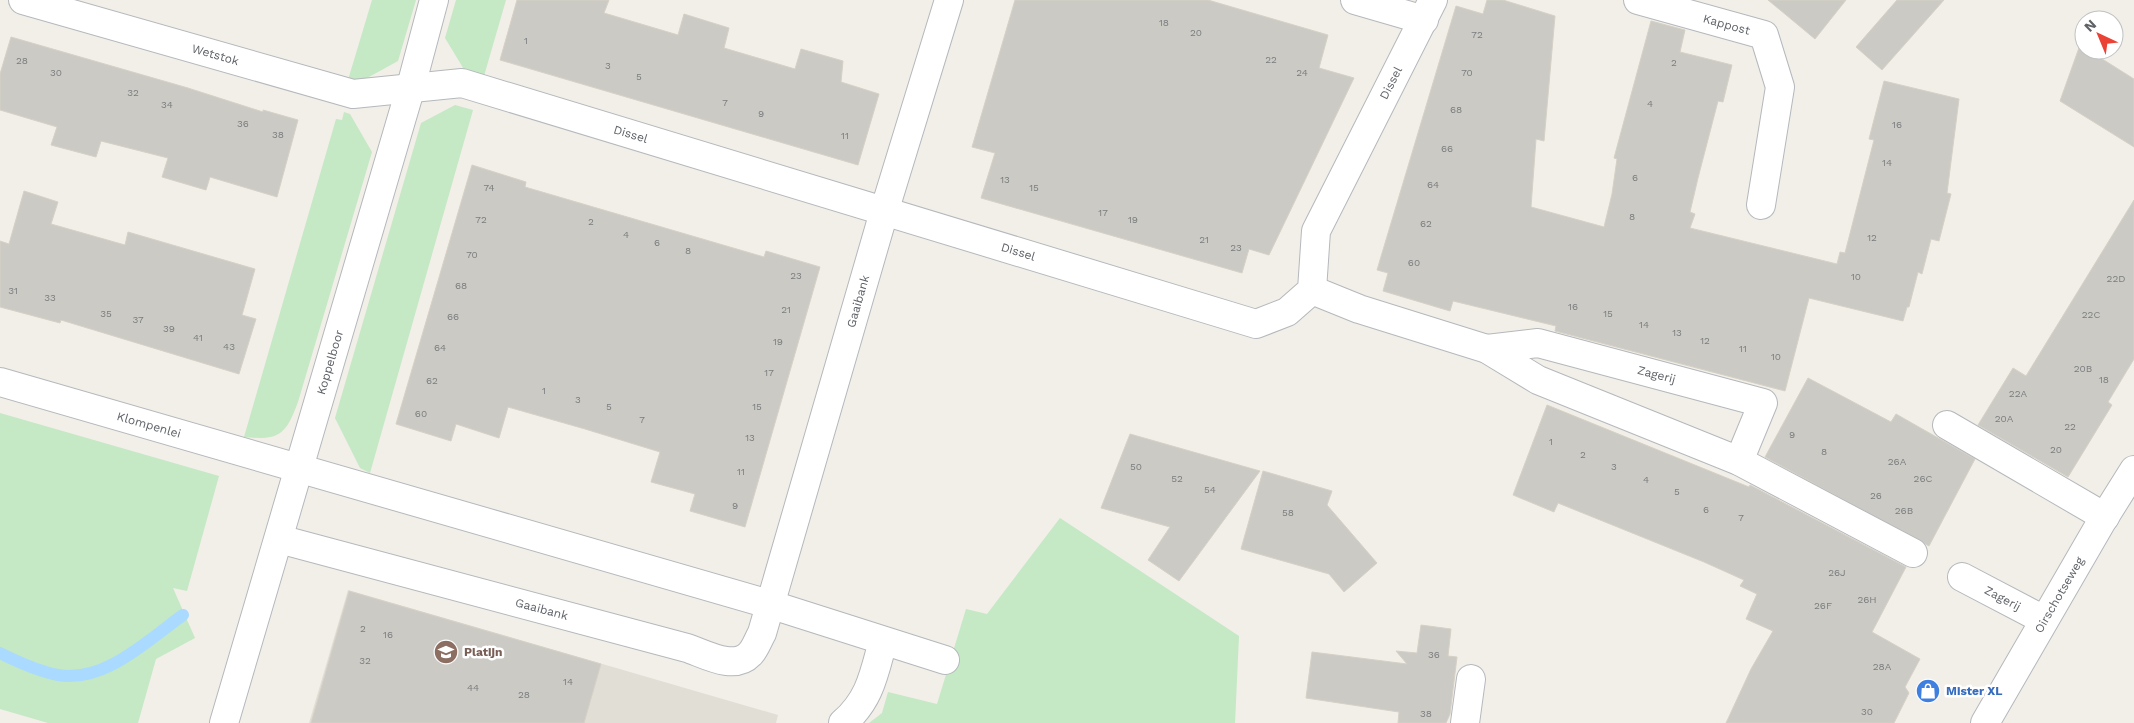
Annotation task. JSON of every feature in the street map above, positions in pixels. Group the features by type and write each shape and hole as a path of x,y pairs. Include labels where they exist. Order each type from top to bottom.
{"street":[{"name":"Wetstok","path":"23,0 352,94 410,90"},
{"name":"Koppelboor","path":"224,723 410,90 434,0"},
{"name":"Gaaibank","path":"279,540 687,648 725,661 736,662 751,653 762,634 884,212 949,0"},
{"path":"1355,0 1428,10"},
{"name":"Kappost","path":"1638,0 1764,35 1780,87 1761,205"},
{"name":"Dissel","path":"410,90 462,83 1256,324 1287,312 1312,290 1316,231 1428,10"},
{"name":"Zagerij","path":"1312,290 1359,309 1487,349 1538,380 1739,461 1913,553"},
{"name":"Zagerij","path":"1487,349 1538,343 1763,402 1739,461"},
{"name":"Klompenlei","path":"0,382 299,468"},
{"path":"1948,425 2105,517"},
{"path":"299,468 770,604 945,660"},
{"name":"Oirschotseweg","path":"1985,723 2134,470"},
{"name":"Zagerij","path":"1962,577 2044,620"},
{"path":"843,723 859,708 869,690 883,641"},
{"path":"1466,723 1471,679"}],"shaded area":[{"name":"Platijn","path":"348,590 778,715 776,723 309,723"}],"green space":[{"path":"372,0 416,0 398,61 358,83 348,80"},
{"path":"456,0 506,0 484,76 465,71 445,38"},
{"path":"455,105 473,110 370,473 360,468 335,418 421,123"},
{"path":"344,112 350,114 372,152 298,402 290,422 280,433 266,438 244,437 336,119 342,120"},
{"path":"0,413 219,476 187,591 173,588 195,638 156,659 138,723 48,723 0,709"},
{"path":"1060,518 1239,636 1235,723 869,723 882,713 888,692 937,704 966,609 987,614"}],"building":[{"path":"517,0 609,0 604,13 678,35 684,14 729,28 724,48 795,69 801,49 843,61 841,82 879,94 858,165 500,60"},
{"path":"1015,0 1208,0 1328,35 1319,68 1354,78 1269,255 1249,249 1242,273 981,198 995,153 972,147"},
{"path":"1487,0 1503,0 1555,16 1544,141 1536,139 1531,207 1604,227 1612,194 1617,159 1614,158 1651,21 1685,30 1680,52 1732,65 1723,102 1718,101 1698,178 1690,212 1695,214 1690,228 1837,264 1840,252 1845,253 1874,140 1869,139 1884,81 1959,99 1947,193 1951,194 1939,241 1931,239 1922,274 1918,272 1909,307 1907,307 1903,321 1809,298 1785,391 1555,331 1556,326 1453,301 1450,311 1383,291 1388,273 1377,270 1456,6 1483,14"},
{"path":"1768,0 1846,0 1815,39"},
{"path":"1897,0 1944,0 1882,70 1856,47"},
{"path":"11,37 188,88 263,112 263,110 298,120 277,197 210,177 206,190 162,177 168,158 101,141 96,157 51,145 57,127 0,110 0,74"},
{"path":"2075,60 2104,60 2134,79 2134,147 2060,101"},
{"path":"472,165 526,182 525,187 764,257 766,251 820,267 745,527 690,511 695,494 651,482 660,452 585,429 508,407 499,438 456,424 451,441 396,424"},
{"path":"24,191 58,202 51,224 125,245 128,232 255,269 242,315 256,319 239,374 61,320 60,323 0,307 0,241 9,244"},
{"path":"2134,200 2134,359 2108,402 2112,405 2068,477 1978,425 2013,368 2026,376"},
{"path":"1808,378 1891,422 1896,414 1975,459 1929,546 1765,457"},
{"path":"1547,405 1749,487 1750,485 1906,567 1872,632 1920,659 1905,687 1909,693 1894,723 1726,723 1751,669 1773,631 1746,619 1757,594 1740,586 1744,580 1704,562 1558,503 1554,512 1513,495"},
{"path":"1130,434 1260,471 1179,581 1148,560 1170,527 1101,508"},
{"path":"1263,471 1332,491 1327,505 1377,563 1344,592 1329,574 1241,549"},
{"name":"Platijn","path":"349,591 601,664 584,723 311,723"},
{"path":"1421,625 1451,629 1448,656 1457,657 1450,714 1446,723 1398,723 1399,712 1306,698 1312,652 1407,664 1396,651 1417,653"}],"waterway":[{"path":"0,653 28,666 58,675 75,676 92,673 125,657 183,615"}],"place":[{"name":"Platijn","path":"446,652"},
{"name":"Mister XL","path":"1928,691"}]}
